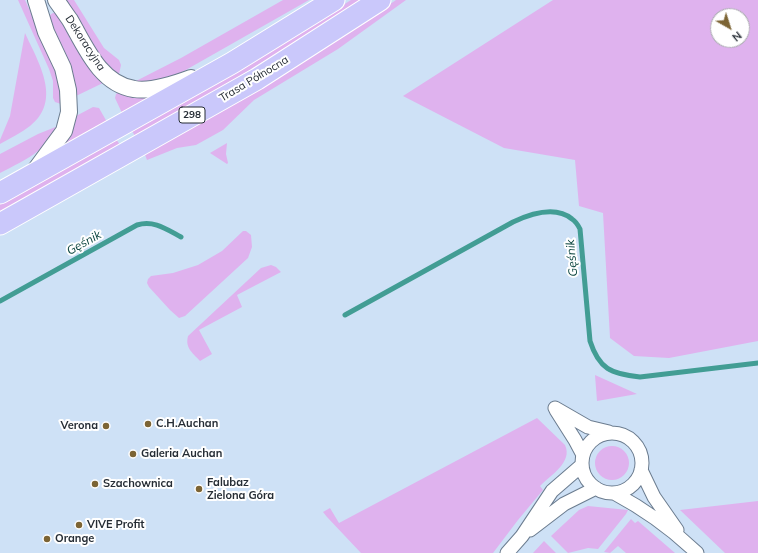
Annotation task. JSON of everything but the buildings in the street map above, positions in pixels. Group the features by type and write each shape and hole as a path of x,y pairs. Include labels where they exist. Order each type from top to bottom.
{"main road":[{"name":"298","path":"0,193 232,63 334,0"},
{"name":"Trasa Północna","path":"0,224 257,79 380,0"}],"street":[{"path":"30,176 64,130 70,112 68,90 63,68 46,32 36,0"},
{"name":"Dekoracyjna","path":"56,0 97,65 105,74 124,86 135,89 168,86 232,63"},
{"path":"555,408 588,427 610,432 619,433 628,437 635,443 640,451 642,460 641,470 637,479 631,486 623,491 614,493 604,492 589,482 584,474 582,460 575,440 555,408"},
{"path":"507,553 522,536 552,491 582,460 586,447 592,440 600,435 610,432"},
{"path":"641,470 654,497 685,541"},
{"path":"522,536 564,504 596,488"},
{"path":"614,493 640,507 685,541 698,553"}],"shaded area":[{"path":"18,0 25,0 56,69 61,86 61,104 55,102 53,98 53,81 49,69"},
{"path":"66,0 74,0 104,48 119,60 121,65 119,74 102,61 88,41"},
{"path":"283,0 309,0 184,71 167,79 155,83 136,81 181,58"},
{"path":"351,0 362,0 250,70 135,136 132,131 247,66"},
{"path":"396,0 406,0 338,49 254,100 223,130 196,145 177,148 147,160 144,152 374,15"},
{"path":"553,0 758,0 758,341 669,358 634,356 610,338 603,213 579,206 575,160 504,148 403,96"},
{"path":"55,13 105,82 76,96 76,90 49,19 50,15"},
{"path":"25,33 41,68 45,81 45,105 40,116 30,126 0,144 0,140 10,116"},
{"path":"120,91 147,97 149,99 122,113 115,98 116,94"},
{"path":"93,107 99,108 107,122 67,144 65,143 76,116"},
{"path":"58,126 38,151 25,160 0,173 0,154 38,134"},
{"path":"116,139 120,145 0,211 0,204"},
{"path":"227,143 226,154 228,163 227,164 210,153"},
{"path":"243,231 246,231 251,235 252,247 248,258 185,316 179,318 149,287 147,283 151,276 173,273 198,265 222,251"},
{"path":"271,265 276,267 281,272 237,295 242,307 199,330 212,354 200,361 188,347 188,336 261,268"},
{"path":"595,375 637,394 597,401"},
{"path":"537,418 565,445 567,451 566,457 560,468 540,486 543,490 493,553 361,553 323,512 330,508 339,523"},
{"path":"609,446 615,446 619,447 626,453 629,463 628,470 622,477 615,480 609,480 605,479 598,473 595,466 595,460 596,456 602,449"},
{"path":"758,501 758,553 725,553 680,510"},
{"path":"588,506 628,510 598,549 588,548 568,553 551,536 579,510"},
{"path":"631,519 635,523 638,521 675,553 626,553 618,546 610,553 604,552"},
{"path":"544,541 556,553 533,553"}],"waterway":[{"name":"Gęśnik","path":"345,315 513,222 542,212 558,212 573,220 580,229 590,341 602,364 614,372 640,377 758,363"},
{"name":"Gęśnik","path":"0,301 137,225 154,224 181,237"}],"place":[{"name":"C.H.Auchan","path":"148,424"},
{"name":"Verona","path":"106,426"},
{"name":"Galeria Auchan","path":"133,454"},
{"name":"Szachownica","path":"95,484"},
{"name":"Falubaz Zielona Góra","path":"199,489"},
{"name":"VIVE Profit","path":"79,525"},
{"name":"Orange","path":"47,539"}]}
